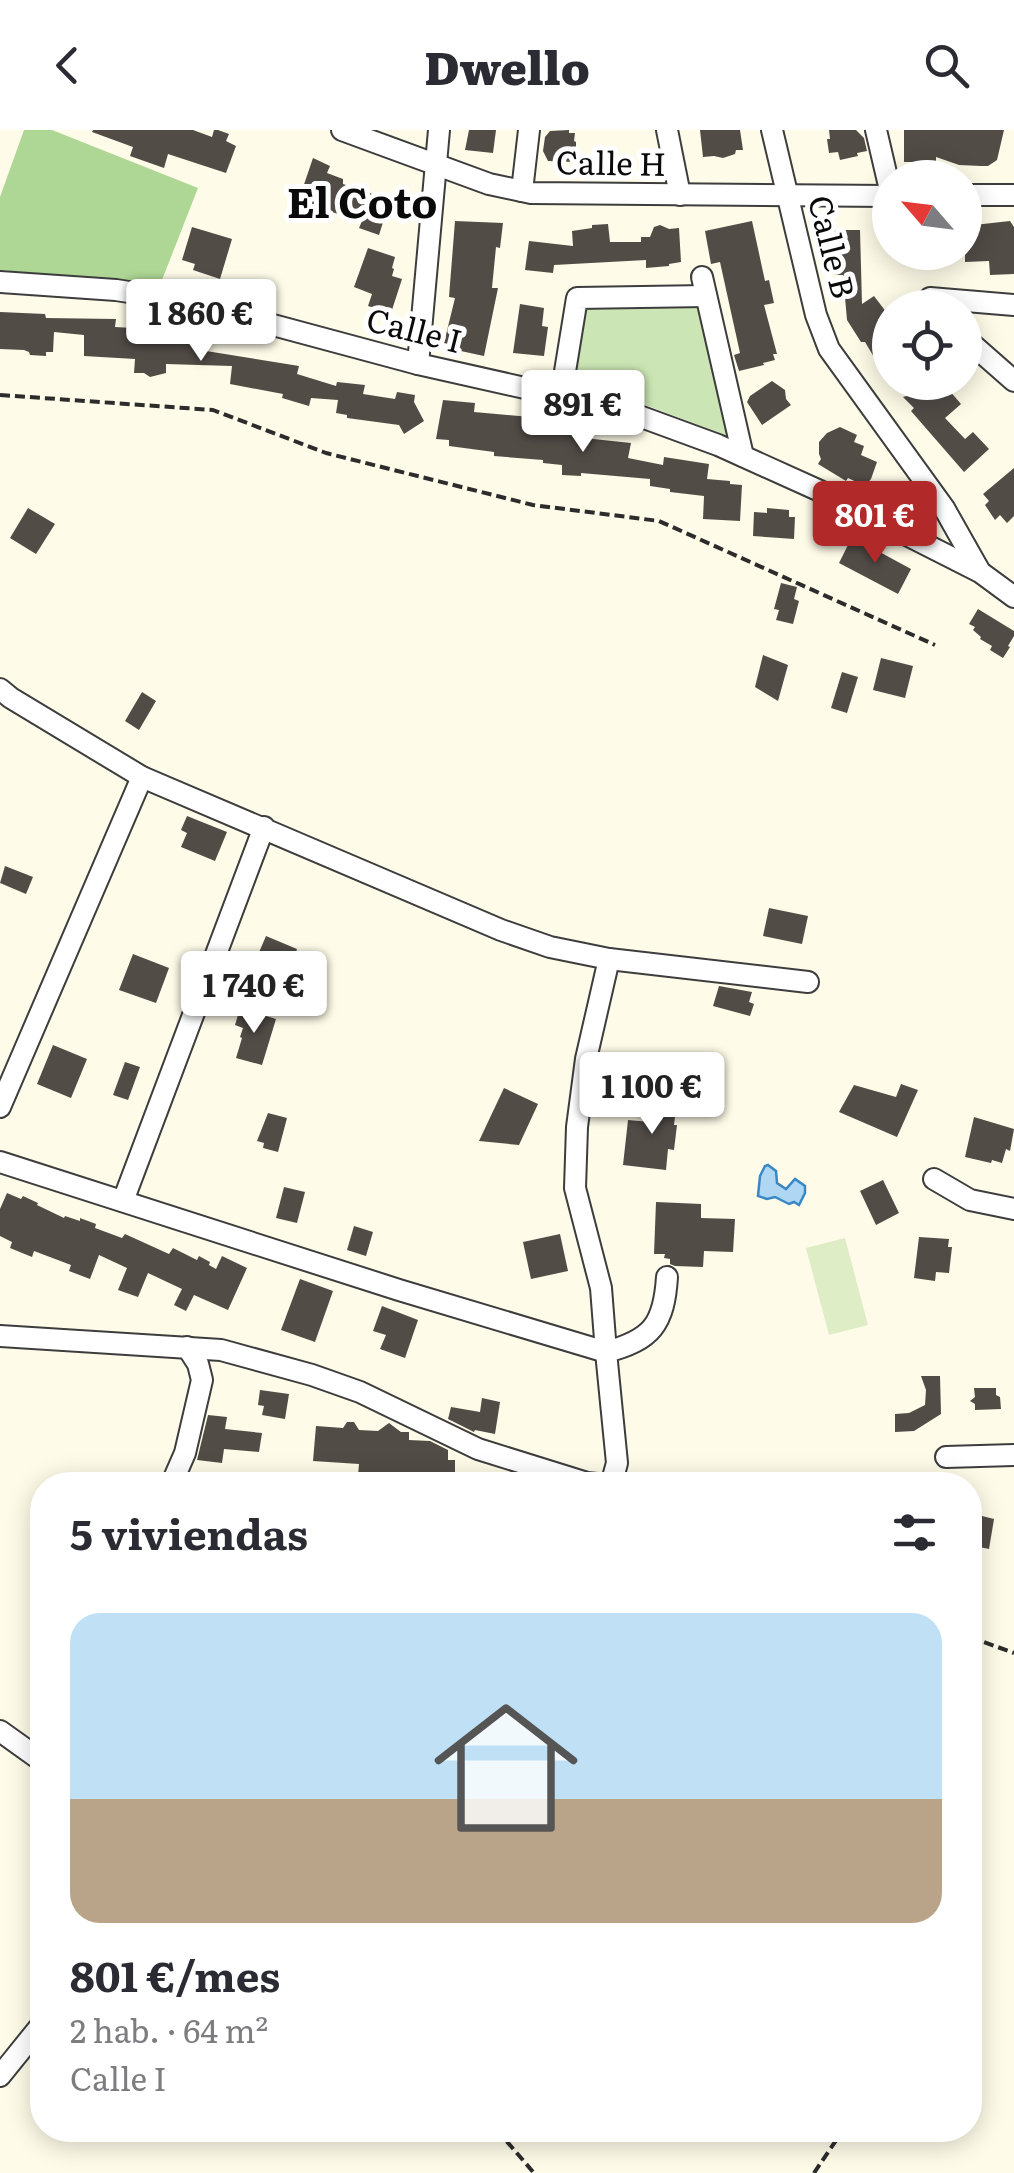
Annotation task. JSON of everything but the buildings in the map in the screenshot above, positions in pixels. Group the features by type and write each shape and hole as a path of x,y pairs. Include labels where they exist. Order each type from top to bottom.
{"street":[{"name":"Calle H","path":"342,130 436,166 522,192 872,194"},
{"path":"418,364 439,130"},
{"path":"522,192 529,130"},
{"path":"667,130 680,195"},
{"name":"Calle B","path":"772,130 828,349 944,508 980,572"},
{"path":"876,130 883,160"},
{"path":"982,195 1013,195 1014,185"},
{"name":"Calle I","path":"0,282 116,290 180,300 418,364 639,416 820,491 980,572 1014,596"},
{"path":"561,396 576,298 704,286 743,456"},
{"path":"982,302 1014,305"},
{"path":"982,353 1014,381"},
{"path":"0,689 142,777 502,930 550,947 609,959 808,982"},
{"path":"0,1107 142,777"},
{"path":"123,1201 264,827"},
{"path":"609,959 586,1059 577,1126 575,1188 601,1288 617,1463 614,1472"},
{"path":"0,1162 606,1352 632,1345 657,1325 667,1277"},
{"path":"934,1180 970,1200 1014,1209"},
{"path":"0,1336 221,1350 360,1392 478,1449 552,1472"},
{"path":"177,1472 202,1380 198,1364 187,1348"},
{"path":"946,1457 1014,1455"},
{"path":"0,1731 30,1752"},
{"path":"0,2076 30,2039"}],"path":[{"path":"0,395 213,410 326,454 533,505 659,521 935,645"},
{"path":"982,1641 1014,1653"},
{"path":"507,2142 534,2173"},
{"path":"814,2173 834,2142"}],"green space":[{"path":"24,130 52,130 198,188 160,285 0,270 0,197"},
{"path":"580,302 700,303 731,437 643,404 568,385"},
{"path":"845,1238 868,1325 829,1335 806,1248"}],"water":[{"path":"768,1165 776,1171 777,1183 786,1189 795,1179 805,1186 799,1205 758,1196 760,1176"}],"district":[{"name":"El Coto","path":"362,203"}]}
